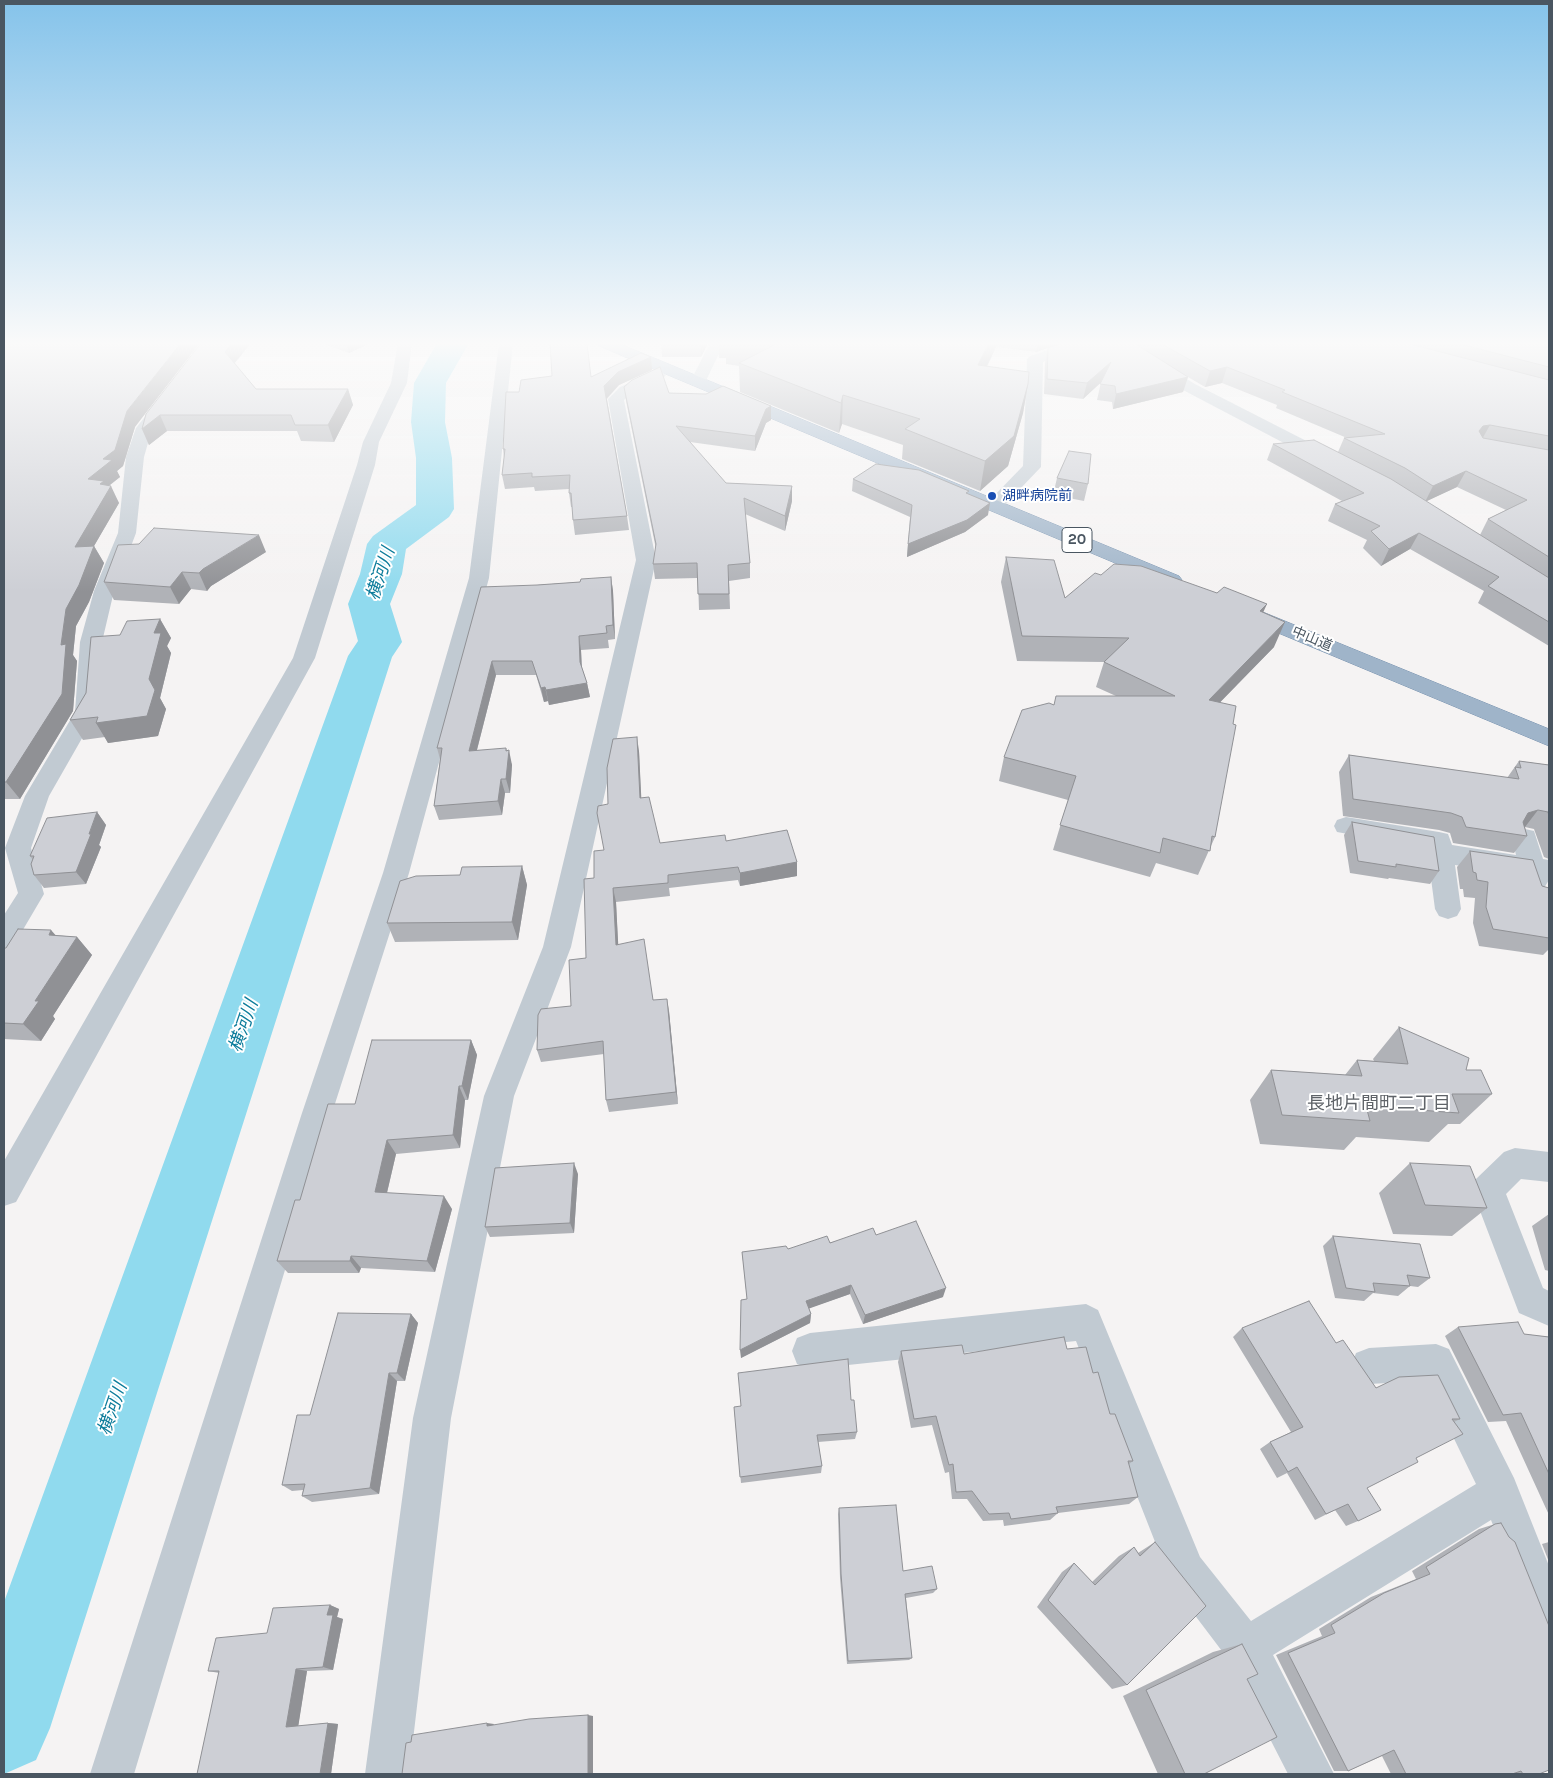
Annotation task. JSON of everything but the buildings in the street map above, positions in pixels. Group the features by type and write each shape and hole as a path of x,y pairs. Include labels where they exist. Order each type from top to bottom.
{"highway":[{"name":"20","path":"803,426 1185,585"},
{"name":"中山道","path":"1230,604 1549,738"}],"street":[{"path":"4,937 31,894 11,848 86,712 91,642 104,592 127,533 135,457 146,426"},
{"path":"4,1191 304,658 366,465 371,442 379,426"},
{"path":"112,1774 317,1113 396,873 479,578 496,426"},
{"path":"387,1774 432,1418 497,1105 557,947 646,560 621,426"},
{"path":"994,506 1032,467 1033,426"},
{"path":"1263,426 1338,465"},
{"path":"1346,826 1439,841 1448,909"},
{"path":"1525,838 1540,868 1539,895"},
{"path":"1440,853 1540,868"},
{"path":"1549,1167 1515,1163 1488,1190 1531,1301 1549,1308"},
{"path":"810,1351 1086,1322 1186,1571 1246,1648 1312,1774"},
{"path":"1369,1366 1436,1362 1500,1492 1548,1614"},
{"path":"1246,1648 1500,1492"}],"waterway":[{"name":"横河川","path":"4,1728 370,656 380,642 369,604 381,574 387,544 435,509 434,458 429,426"}],"place":[{"name":"湖畔病院前","path":"992,496"}],"district":[{"name":"長地片間町二丁目","path":"1379,1104"}]}
